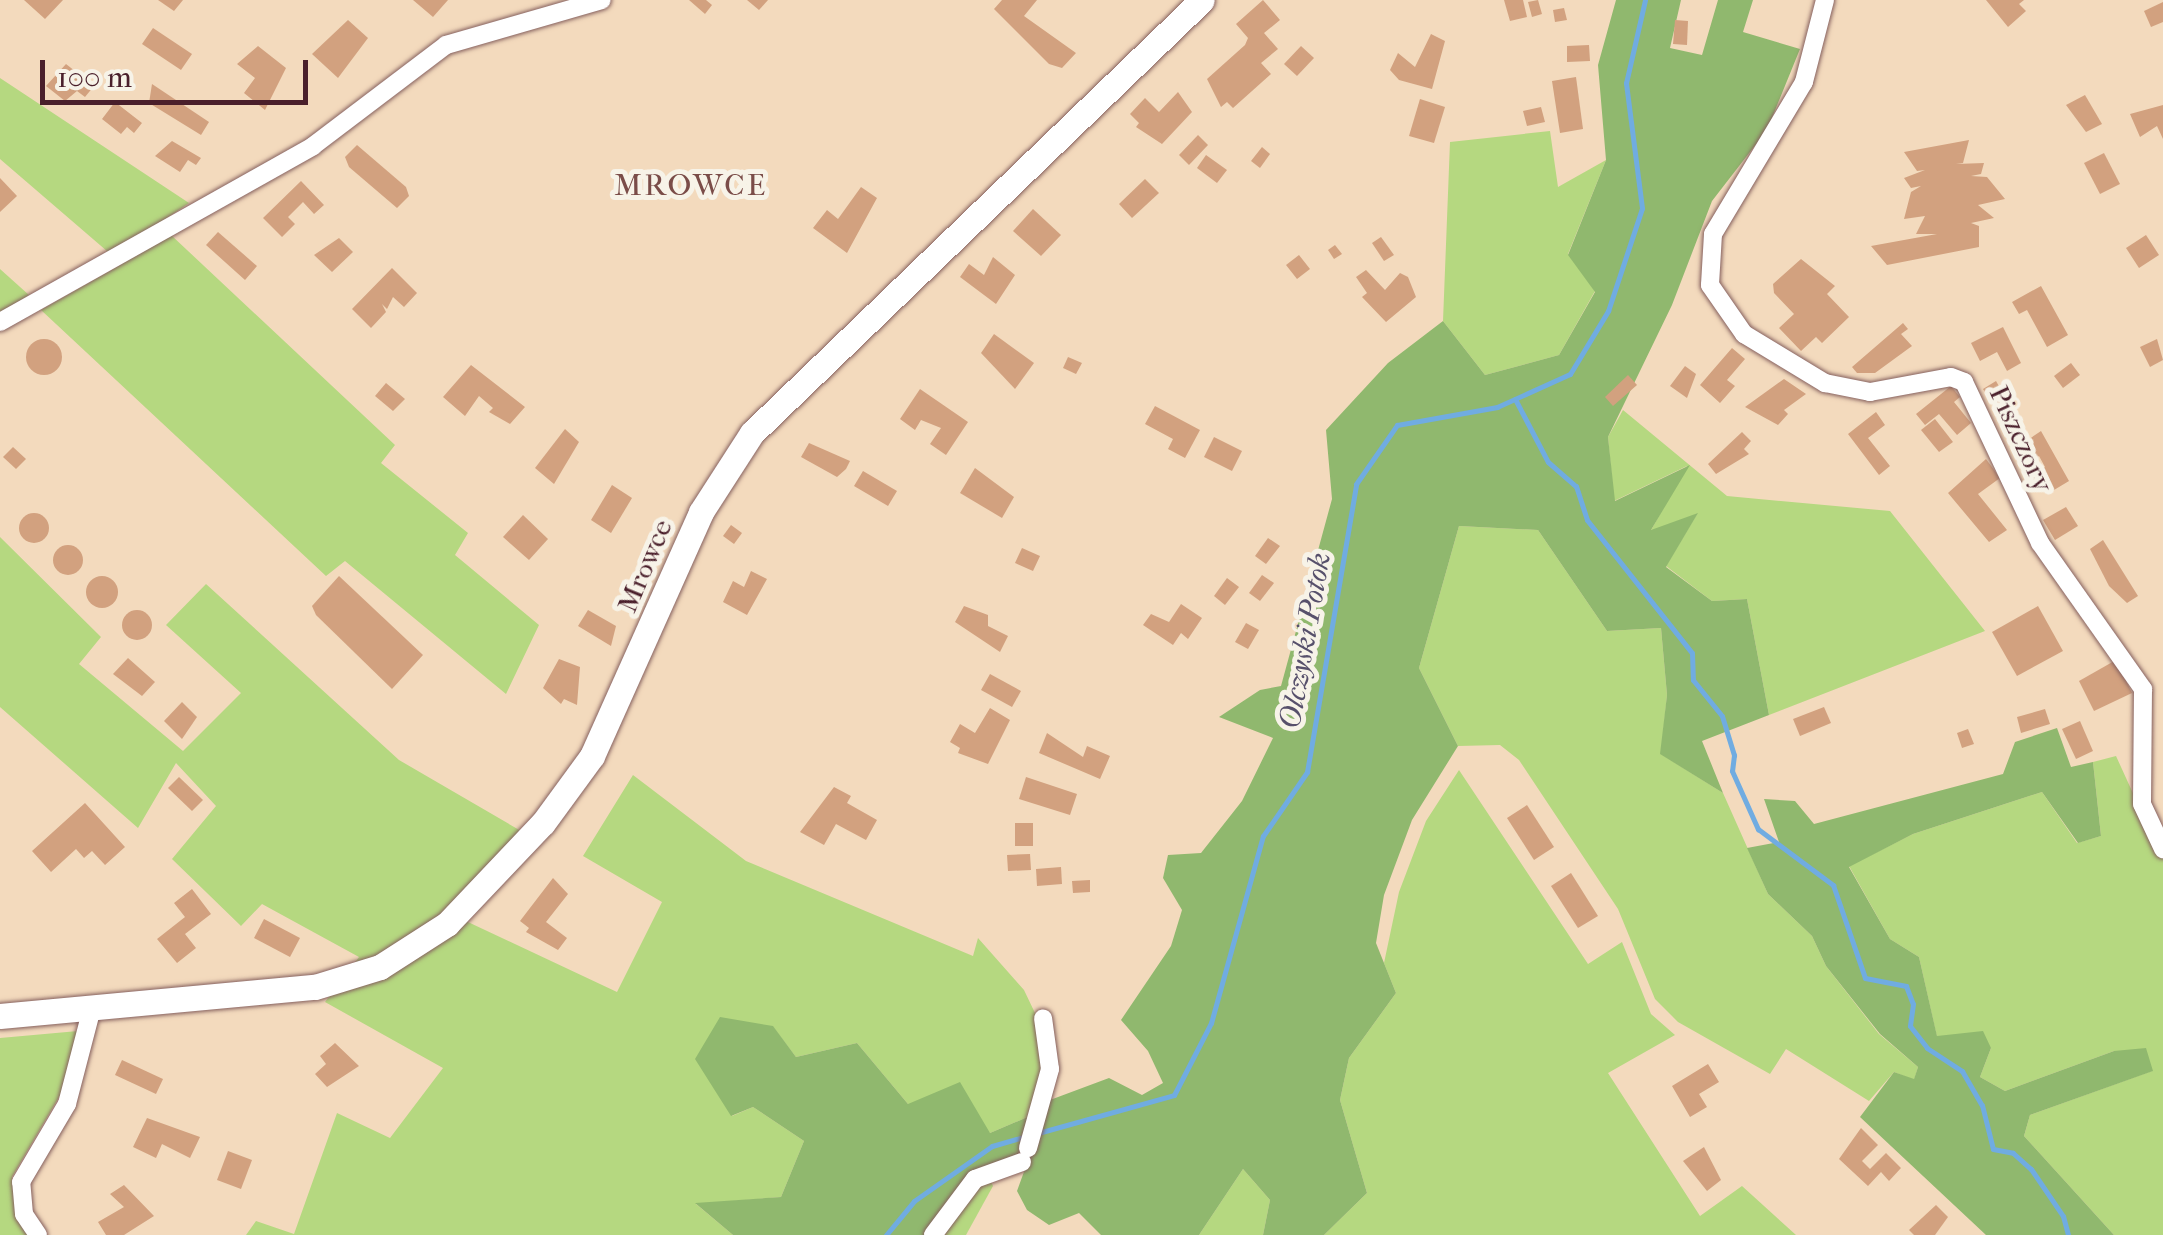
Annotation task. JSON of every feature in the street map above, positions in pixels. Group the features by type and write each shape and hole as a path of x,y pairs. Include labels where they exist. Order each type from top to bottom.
{"street":[{"path":"0,322 313,146 446,45 602,0"},
{"name":"Mrowce","path":"0,1016 341,981 405,954 456,916 543,823 601,740 694,526 752,433 1202,0"},
{"name":"Piszczory","path":"1825,0 1808,73 1713,234 1710,285 1744,334 1825,382 1870,392 1951,376 1964,382 2040,543 2143,690 2142,804 2163,849"},
{"path":"38,1235 24,1214 21,1182 66,1104 92,1008"},
{"path":"933,1235 975,1179 1025,1155 1050,1068 1043,1018"}],"green space":[{"path":"1616,0 1681,0 1670,48 1702,55 1718,0 1753,0 1743,32 1800,49 1767,130 1712,201 1672,305 1608,437 1615,501 1690,465 1651,530 1698,513 1666,567 1712,601 1747,599 1769,715 1702,741 1723,793 1660,754 1667,695 1661,628 1607,631 1538,530 1459,526 1419,668 1458,746 1412,820 1384,895 1376,943 1396,993 1349,1058 1340,1100 1367,1193 1324,1235 1263,1235 1270,1200 1243,1169 1199,1235 1101,1235 1079,1213 1049,1225 1027,1210 1017,1191 1050,1100 1109,1078 1142,1095 1163,1083 1148,1051 1121,1020 1171,946 1182,910 1163,878 1168,855 1201,853 1242,801 1273,738 1219,717 1260,690 1281,686 1332,499 1326,430 1388,363 1443,321 1485,375 1559,355 1595,292 1568,255 1606,160 1598,65"},
{"path":"0,78 189,203 161,222 171,235 395,445 381,463 468,533 455,555 539,625 506,694 345,561 326,576 41,310 122,264 0,159"},
{"path":"1550,131 1558,187 1606,160 1568,254 1595,291 1559,355 1485,375 1443,321 1450,142"},
{"path":"0,269 29,295 0,313"},
{"path":"1623,410 1727,496 1890,511 1985,631 1769,715 1747,599 1712,601 1666,566 1697,514 1650,532 1687,466 1614,501 1608,437"},
{"path":"1459,526 1538,530 1607,631 1661,628 1667,695 1661,754 1723,793 1768,894 1812,936 1826,966 1879,1034 1918,1067 1914,1080 1894,1072 1869,1101 1786,1049 1770,1074 1678,1022 1655,999 1618,909 1519,760 1500,745 1458,746 1419,668"},
{"path":"0,537 101,637 79,664 183,751 241,693 166,625 206,584 399,760 521,831 453,915 617,992 662,902 583,856 633,775 746,861 973,956 978,938 1024,990 1045,1034 1046,1067 1030,1116 990,1133 908,1104 857,1043 796,1057 773,1027 732,1116 753,1107 804,1141 781,1197 696,1204 733,1235 246,1235 256,1221 294,1234 337,1113 390,1138 443,1068 325,1002 359,957 262,904 241,926 172,859 216,806 176,763 138,828 0,707"},
{"path":"2057,728 2071,767 2093,762 2101,836 2078,843 2042,792 1913,834 1849,867 1890,939 1919,957 1937,1036 1983,1031 1991,1048 1980,1077 2005,1091 2114,1051 2146,1048 2153,1071 2030,1115 2024,1136 2114,1235 1986,1235 1860,1117 1894,1072 1914,1079 1918,1067 1880,1034 1826,966 1812,936 1768,894 1747,848 1779,842 1764,799 1795,801 1814,824 2003,774 2015,742"},
{"path":"2116,756 2163,859 2163,1235 2114,1235 2024,1136 2030,1115 2152,1071 2114,1051 2005,1091 1980,1077 1991,1048 1937,1037 1919,957 1890,939 1849,866 1913,834 2042,792 2077,843 2101,836 2093,762"},
{"path":"1459,770 1588,964 1622,942 1651,1014 1675,1035 1608,1073 1700,1216 1742,1186 1796,1235 1324,1235 1367,1193 1340,1100 1349,1058 1396,993 1384,963 1399,892 1426,821"},
{"path":"720,1017 773,1026 796,1057 857,1043 908,1104 960,1082 990,1133 1030,1116 1018,1156 970,1178 925,1235 733,1235 695,1203 781,1197 804,1141 753,1107 731,1116 695,1059"},
{"path":"78,1031 66,1085 12,1177 17,1213 30,1235 0,1235 0,1038"},
{"path":"1243,1169 1270,1200 1263,1235 1199,1235"},
{"path":"990,1179 993,1186 966,1235 940,1235 972,1190"}],"building":[{"path":"24,0 63,0 45,19"},
{"path":"158,0 183,0 174,11"},
{"path":"413,0 448,0 433,17"},
{"path":"689,0 706,0 712,5 705,14"},
{"path":"747,0 768,0 759,10"},
{"path":"1002,0 1037,0 1024,16 1076,53 1062,68 1049,64 994,9"},
{"path":"1263,0 1280,20 1264,33 1278,49 1261,63 1271,74 1233,108 1227,102 1221,107 1207,79 1245,45 1248,38 1236,24"},
{"path":"1504,0 1523,0 1527,17 1510,21"},
{"path":"1538,0 1542,14 1532,17 1528,2"},
{"path":"1986,0 2024,0 2019,4 2026,11 2008,27"},
{"path":"2163,2 2163,22 2151,27 2144,11"},
{"path":"1564,8 1567,20 1555,22 1553,10"},
{"path":"348,20 368,38 338,78 312,54"},
{"path":"1675,20 1688,21 1687,45 1673,44"},
{"path":"153,28 192,54 181,70 142,44"},
{"path":"1431,34 1445,41 1432,89 1399,80 1390,70 1398,53 1415,67"},
{"path":"1589,45 1590,61 1567,62 1567,46"},
{"path":"258,46 286,68 265,110 244,93 255,78 237,64"},
{"path":"1301,46 1314,58 1297,76 1284,64"},
{"path":"66,64 94,86 85,97 77,91 65,101 46,86"},
{"path":"1576,77 1583,129 1560,133 1552,81"},
{"path":"152,84 209,122 201,135 149,103"},
{"path":"1178,92 1192,112 1162,144 1136,127 1139,123 1130,114 1145,98 1159,112"},
{"path":"2085,95 2102,124 2086,132 2066,105"},
{"path":"1420,99 1445,107 1434,143 1409,136"},
{"path":"115,102 142,123 134,133 127,127 121,134 102,119"},
{"path":"2163,105 2163,139 2157,126 2140,137 2130,114"},
{"path":"1541,107 1545,122 1527,126 1523,111"},
{"path":"1198,135 1208,145 1189,165 1179,155"},
{"path":"1969,140 1963,163 1956,164 1984,163 1981,174 1971,176 1987,177 2005,199 1978,205 1994,218 1971,223 1979,226 1979,247 1887,265 1871,246 1937,234 1916,234 1925,216 1904,219 1911,192 1921,186 1911,188 1904,178 1925,170 1917,171 1904,152"},
{"path":"172,141 201,158 196,165 188,160 180,172 155,156"},
{"path":"357,145 406,187 409,196 397,208 349,167 345,157"},
{"path":"1262,147 1270,154 1260,168 1251,161"},
{"path":"2104,153 2120,184 2100,194 2084,163"},
{"path":"1206,155 1227,170 1217,183 1197,168"},
{"path":"0,178 17,196 0,212"},
{"path":"1145,179 1159,193 1132,218 1119,204"},
{"path":"301,181 324,205 314,214 303,202 288,217 295,224 282,237 263,218"},
{"path":"861,187 877,198 847,253 813,228 827,210 838,219"},
{"path":"1033,209 1061,235 1041,256 1013,231"},
{"path":"218,232 257,266 245,280 206,245"},
{"path":"2146,235 2159,255 2139,268 2126,248"},
{"path":"1381,237 1394,255 1384,261 1372,243"},
{"path":"339,238 353,252 332,272 314,255"},
{"path":"1335,245 1342,254 1334,259 1328,250"},
{"path":"1299,255 1310,269 1297,279 1286,265"},
{"path":"993,257 1015,275 996,304 960,277 969,264 984,275"},
{"path":"1801,259 1835,286 1827,294 1849,317 1822,343 1816,337 1801,351 1779,328 1794,314 1774,293 1773,284"},
{"path":"392,268 417,293 404,307 393,297 387,309 382,304 386,312 371,328 352,309"},
{"path":"1366,270 1385,290 1400,273 1408,277 1416,297 1386,322 1362,297 1367,293 1356,277"},
{"path":"2041,286 2068,335 2047,347 2027,310 2019,314 2012,302"},
{"path":"1903,323 1908,329 1901,334 1912,346 1875,373 1857,373 1852,367"},
{"path":"2003,327 2021,363 2007,371 1997,352 1980,361 1971,343"},
{"path":"994,334 1034,363 1015,389 981,353"},
{"path":"44,339 57,344 62,357 57,370 44,375 31,370 26,357 31,344"},
{"path":"2157,339 2163,360 2150,367 2140,347"},
{"path":"1732,348 1745,359 1727,380 1735,386 1720,403 1700,385"},
{"path":"1068,357 1082,363 1076,374 1063,368"},
{"path":"2071,363 2080,375 2063,388 2054,376"},
{"path":"471,365 525,407 510,424 489,412 493,408 479,396 465,416 443,397"},
{"path":"1685,366 1696,374 1687,398 1670,386"},
{"path":"1628,375 1637,385 1613,406 1605,397"},
{"path":"1784,379 1806,394 1784,410 1788,414 1778,425 1745,407"},
{"path":"1996,381 2006,399 1994,407 1983,389"},
{"path":"386,383 405,399 393,411 375,396"},
{"path":"1951,386 1960,397 1954,402 1971,423 1957,435 1939,414 1925,425 1916,414"},
{"path":"920,389 968,422 946,455 930,444 941,428 921,420 915,430 900,419"},
{"path":"1155,406 1200,430 1185,458 1168,449 1173,439 1145,424"},
{"path":"1876,412 1885,425 1868,438 1890,466 1879,475 1848,434"},
{"path":"1935,419 1953,442 1939,452 1921,430"},
{"path":"565,429 579,442 554,484 535,468"},
{"path":"2041,431 2069,481 2054,490 2050,484 2039,490 2031,475 2045,467 2039,456 2025,464 2016,448"},
{"path":"1742,432 1751,441 1744,449 1749,454 1716,474 1708,464"},
{"path":"1214,437 1242,451 1232,471 1204,457"},
{"path":"809,443 850,461 846,469 837,477 801,457"},
{"path":"13,447 26,459 16,469 3,457"},
{"path":"1986,459 2000,478 1978,494 2007,530 1989,542 1948,493"},
{"path":"975,468 1014,497 1002,518 960,493"},
{"path":"863,471 897,491 888,506 854,486"},
{"path":"612,485 632,498 611,533 591,520"},
{"path":"2066,507 2078,526 2055,540 2043,520"},
{"path":"34,513 44,518 49,528 44,538 34,543 24,538 19,528 24,518"},
{"path":"523,515 548,539 529,560 503,537"},
{"path":"731,525 742,533 734,544 723,536"},
{"path":"1268,538 1280,546 1266,564 1255,556"},
{"path":"2103,540 2138,596 2127,603 2109,586 2090,549"},
{"path":"68,545 79,549 83,560 79,571 68,575 57,571 53,560 57,549"},
{"path":"1022,548 1040,556 1033,571 1015,563"},
{"path":"751,571 767,579 747,615 723,602 733,581 744,587"},
{"path":"1262,575 1274,583 1260,601 1249,593"},
{"path":"102,576 113,581 118,592 113,603 102,608 91,603 86,592 91,581"},
{"path":"339,576 423,655 392,689 316,615 312,606"},
{"path":"1227,578 1239,587 1225,605 1214,596"},
{"path":"1181,604 1202,618 1188,639 1181,633 1173,645 1143,625 1151,614 1169,622"},
{"path":"964,606 988,615 988,626 1008,636 1000,652 955,622"},
{"path":"2038,606 2063,651 2017,676 1992,632"},
{"path":"137,610 151,619 152,625 143,639 137,640 123,631 122,625 131,611"},
{"path":"588,610 616,626 611,646 578,626"},
{"path":"1246,623 1259,630 1248,649 1235,642"},
{"path":"128,658 155,682 142,696 113,674"},
{"path":"559,659 580,667 577,705 564,699 561,704 543,688"},
{"path":"2116,660 2132,693 2094,711 2079,681"},
{"path":"990,674 1021,691 1012,707 981,690"},
{"path":"182,702 197,717 182,739 164,721"},
{"path":"1824,707 1831,723 1800,736 1793,719"},
{"path":"990,708 1010,720 988,764 958,753 960,748 950,742 960,724 975,733"},
{"path":"2045,709 2050,724 2021,733 2017,717"},
{"path":"2080,721 2093,751 2076,759 2062,729"},
{"path":"1968,729 1974,744 1962,748 1957,733"},
{"path":"1047,733 1083,757 1087,746 1110,756 1100,779 1039,753"},
{"path":"179,777 203,800 192,811 168,788"},
{"path":"1026,777 1077,794 1070,815 1019,799"},
{"path":"834,787 851,796 847,803 877,820 866,840 836,824 824,845 800,832"},
{"path":"85,803 125,847 105,865 92,851 84,858 76,849 51,872 32,851"},
{"path":"1527,805 1554,847 1534,860 1507,818"},
{"path":"1015,823 1033,823 1033,846 1015,846"},
{"path":"1030,854 1031,870 1008,871 1007,855"},
{"path":"1061,867 1062,884 1037,886 1036,869"},
{"path":"1571,873 1598,916 1578,928 1551,886"},
{"path":"553,878 568,894 546,922 567,938 558,950 526,932 529,928 520,921"},
{"path":"1090,880 1090,892 1073,893 1072,881"},
{"path":"192,889 211,914 185,934 196,948 177,963 157,939 185,917 174,903"},
{"path":"264,919 300,938 290,957 254,938"},
{"path":"335,1043 359,1066 327,1087 315,1074 326,1064 320,1056"},
{"path":"122,1060 163,1079 156,1094 115,1075"},
{"path":"1708,1064 1719,1082 1699,1094 1707,1107 1690,1117 1672,1086"},
{"path":"147,1118 200,1137 190,1158 162,1144 156,1158 133,1147"},
{"path":"1861,1128 1878,1145 1862,1161 1870,1169 1886,1153 1901,1168 1889,1181 1881,1172 1868,1186 1839,1159"},
{"path":"1704,1147 1721,1180 1707,1191 1683,1161"},
{"path":"228,1151 252,1160 241,1189 217,1180"},
{"path":"124,1185 154,1216 124,1235 106,1235 98,1222 124,1207 110,1194"},
{"path":"1936,1205 1948,1217 1935,1235 1914,1235 1909,1230"}],"waterway":[{"name":"Olczyski Potok","path":"1038,1133 1174,1095 1211,1023 1263,836 1307,772 1356,484 1397,425 1497,407 1570,374 1608,311 1642,208 1626,83 1645,0"},
{"path":"1515,399 1548,462 1576,486 1587,520 1692,653 1693,680 1722,716 1734,755 1732,771 1758,829 1833,885 1865,978 1906,986 1913,1004 1910,1026 1927,1048 1962,1071 1982,1105 1993,1149 2013,1153 2031,1169 2063,1216 2068,1235"},
{"name":"Olczyski Potok","path":"886,1235 914,1201 992,1146 1028,1136"}],"district":[{"name":"MROWCE","path":"691,186"}]}
